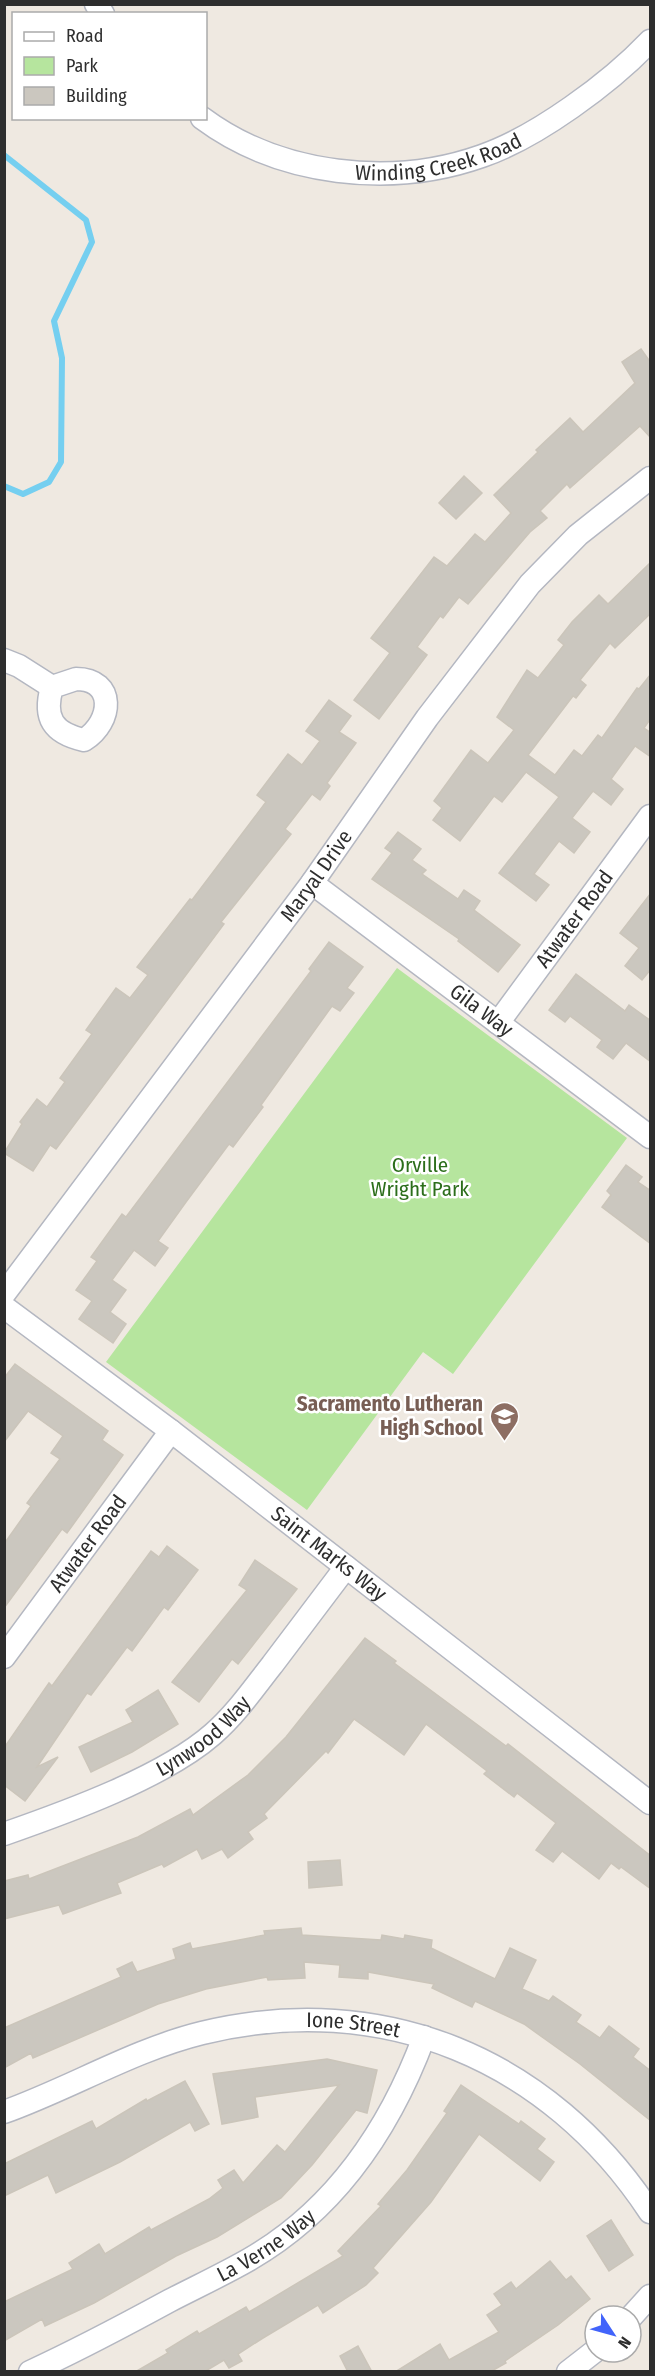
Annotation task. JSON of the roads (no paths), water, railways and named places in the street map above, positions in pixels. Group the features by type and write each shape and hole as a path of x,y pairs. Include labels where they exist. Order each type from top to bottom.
{"street":[{"name":"Winding Creek Road","path":"205,120 233,138 297,163 346,172 382,173 448,167 484,156 531,133 594,90 651,41"},
{"name":"Maryal Drive","path":"4,1294 312,883 427,718 530,584 578,535 651,478"},
{"path":"4,660 20,666 52,687"},
{"name":"Atwater Road","path":"498,1023 651,816"},
{"name":"Gila Way","path":"312,883 651,1137"},
{"name":"Saint Marks Way","path":"4,1307 171,1431 651,1803"},
{"name":"Atwater Road","path":"4,1657 171,1431"},
{"name":"Lynwood Way","path":"4,1834 45,1820 155,1772 185,1755 213,1734 237,1710 346,1567"},
{"name":"Ione Street","path":"4,2112 160,2046 242,2024 284,2020 327,2020 369,2024 424,2037 492,2066 538,2092 602,2148 630,2181 651,2212"},
{"name":"La Verne Way","path":"30,2372 71,2354 251,2258 308,2216 344,2180 369,2148 409,2077 424,2037"},
{"path":"568,2372 583,2360"}],"waterway":[{"path":"4,155 86,220 92,242 54,321 62,358 61,462 49,482 23,494 4,486"}],"place":[{"name":"Sacramento Lutheran High School","path":"504,1442"}],"park label":[{"name":"Orville Wright Park","path":"420,1177"}]}
